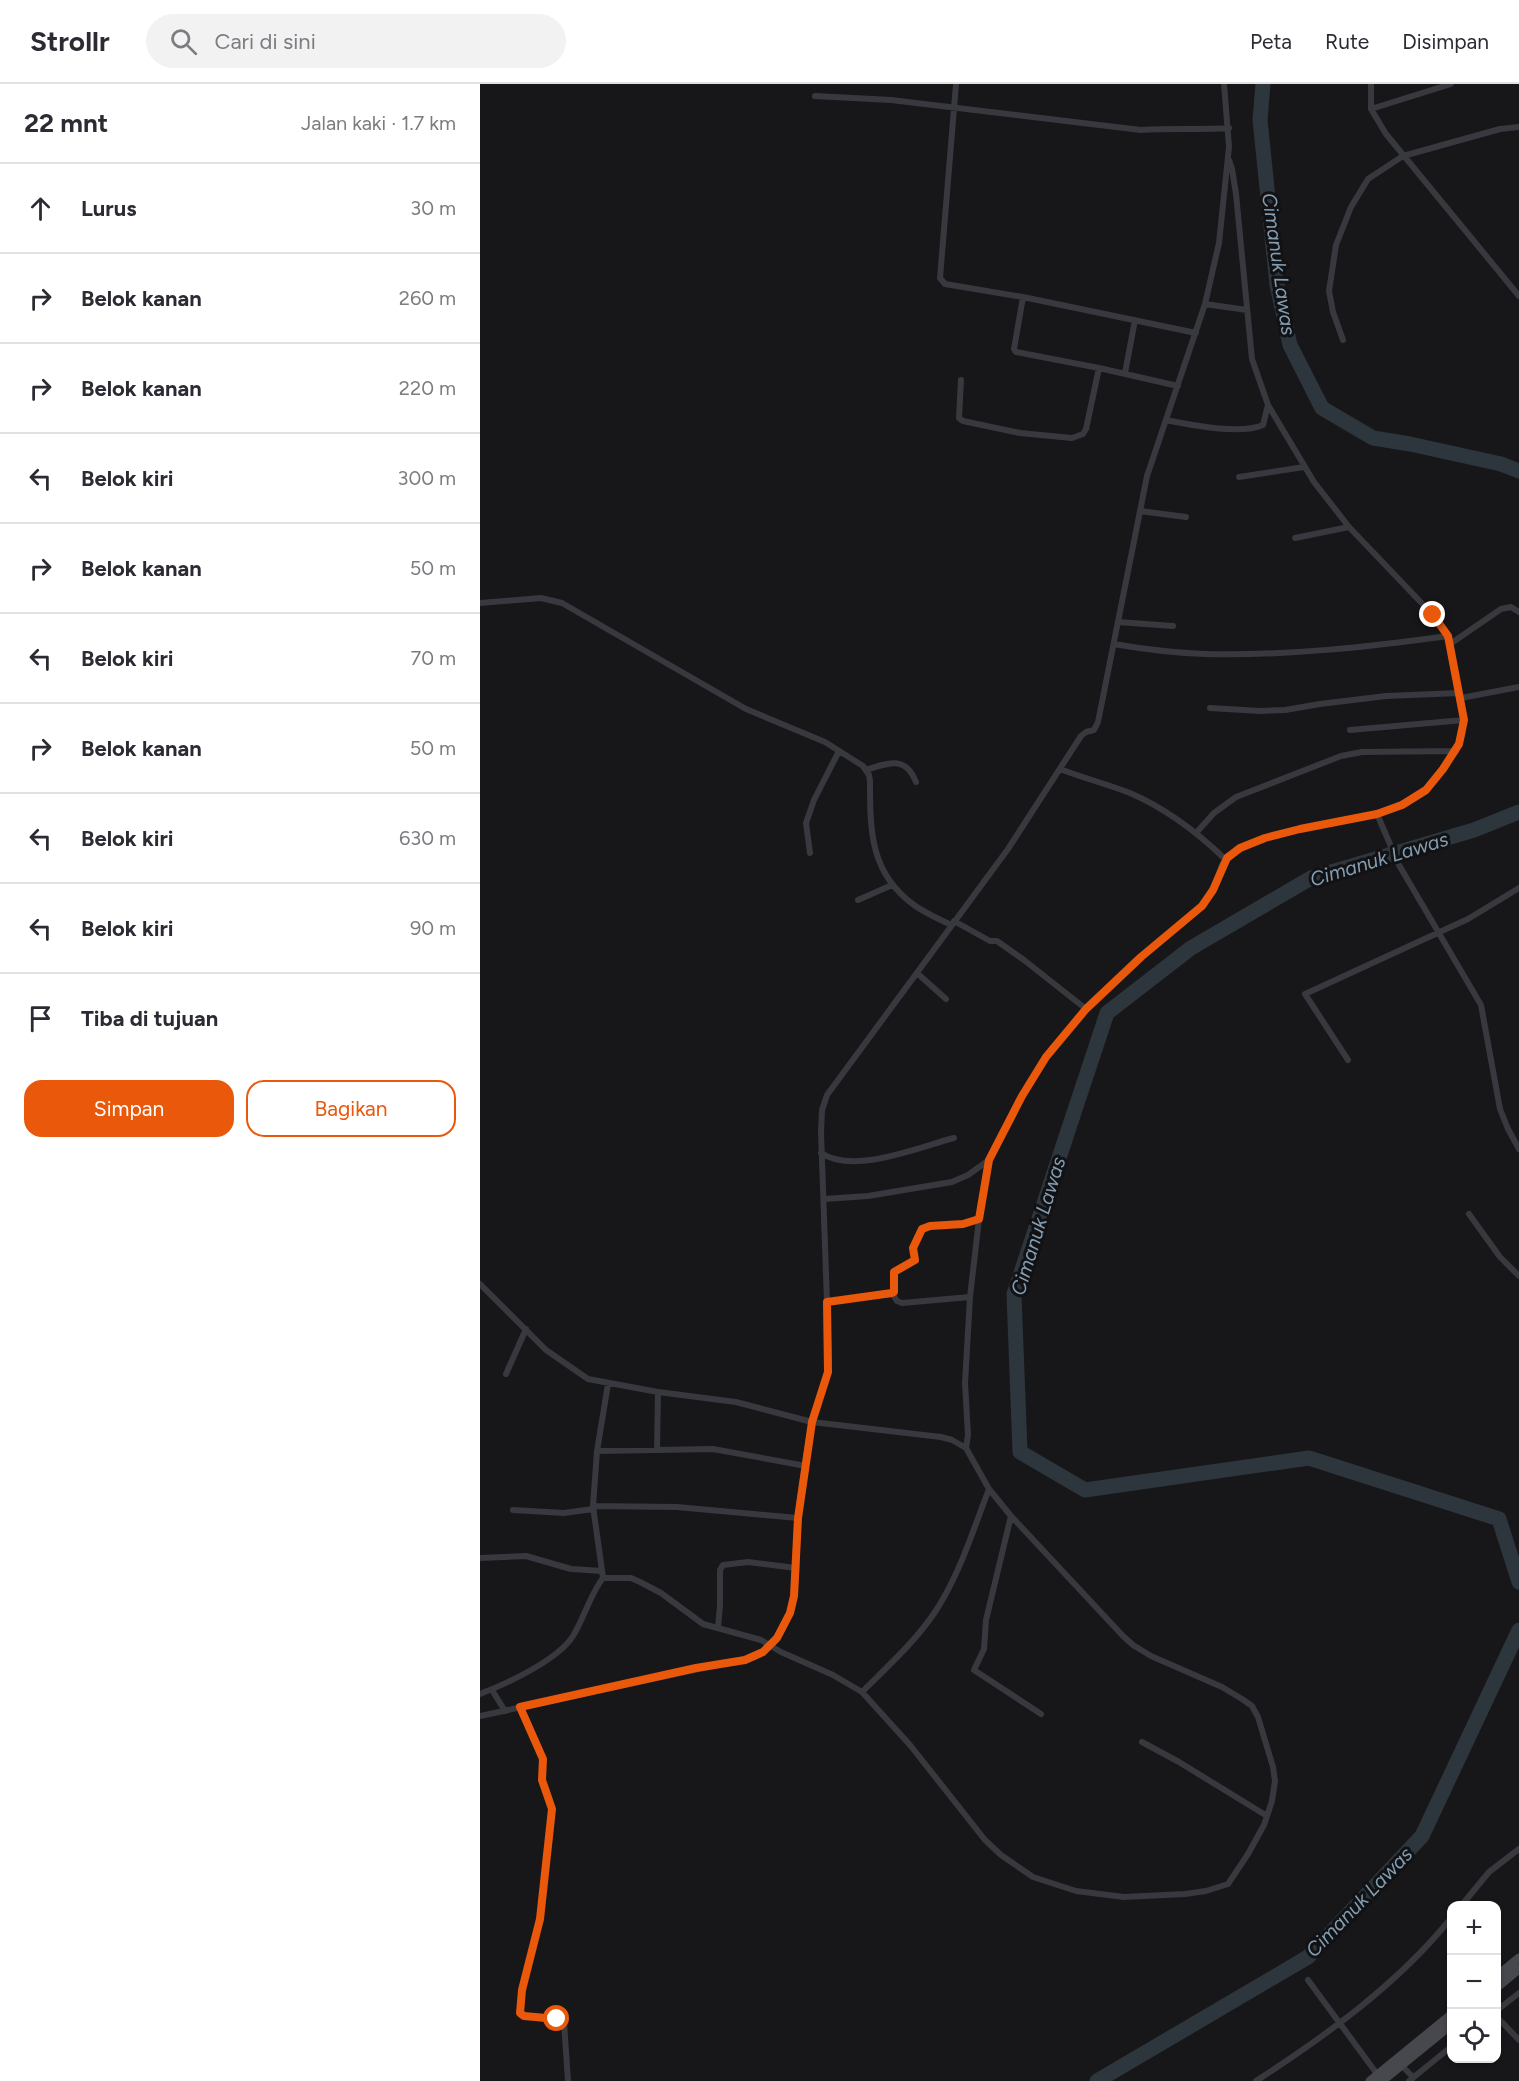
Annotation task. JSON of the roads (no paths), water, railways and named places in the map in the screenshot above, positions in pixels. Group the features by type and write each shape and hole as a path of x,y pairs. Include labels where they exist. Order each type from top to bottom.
{"main road":[{"path":"1501,1974 1519,1962"},
{"path":"1501,1983 1519,1962"},
{"path":"1378,2079 1447,2018"},
{"path":"1378,2079 1407,2073 1447,2029"}],"street":[{"path":"956,84 940,278 945,284 1023,297 1196,333"},
{"path":"776,1649 777,1638 790,1613 794,1596 798,1518 812,1422 828,1372 821,1153 822,1116 827,1095 1013,841 1083,733 1093,731 1097,726 1147,476 1205,304 1221,226 1229,128 1224,84"},
{"path":"1371,84 1371,109 1386,134 1519,296"},
{"path":"1371,109 1451,84"},
{"path":"815,96 891,100 1142,130 1229,128"},
{"path":"1343,340 1333,312 1329,291 1336,245 1351,207 1368,179 1403,156 1500,129 1519,127"},
{"path":"966,1448 968,1435 964,1383 970,1297 979,1219 989,1160 1022,1096 1046,1057 1086,1009 1141,957 1202,906 1213,890 1225,859 1240,848 1265,838 1377,814 1415,798 1426,790 1456,751 1462,736 1464,720 1448,636 1433,615 1349,527 1304,467 1268,405 1252,358 1236,194 1227,157"},
{"path":"1023,297 1015,351 1178,386"},
{"path":"1205,304 1247,310"},
{"path":"1125,373 1135,320"},
{"path":"961,380 958,412 959,418 963,421 1020,433 1072,438 1083,434 1086,429 1099,368"},
{"path":"1166,420 1216,427 1254,427 1264,424 1268,405"},
{"path":"1239,477 1304,467"},
{"path":"1140,511 1186,517"},
{"path":"1295,537 1349,527"},
{"path":"480,603 541,598 562,603 746,709 804,732 839,751 867,770 870,781 871,833 879,861 892,885 915,906 990,941 997,941 1086,1009"},
{"path":"1450,644 1501,609 1511,607 1519,612"},
{"path":"1118,622 1173,626"},
{"path":"1114,644 1180,653 1238,654 1336,649 1448,636"},
{"path":"1210,708 1268,711 1386,696 1460,695 1519,687"},
{"path":"1350,730 1464,720"},
{"path":"810,853 806,823 814,800 839,751"},
{"path":"1196,833 1214,813 1236,797 1341,756 1362,752 1456,751"},
{"path":"867,770 885,764 900,764 911,771 916,782"},
{"path":"1060,769 1133,795 1163,811 1196,833 1225,859"},
{"path":"1377,814 1400,865 1481,1005 1500,1108 1519,1149"},
{"path":"858,900 892,885"},
{"path":"1348,1060 1305,994 1468,919 1519,888"},
{"path":"917,973 946,999"},
{"path":"821,1153 834,1160 862,1161 954,1138"},
{"path":"824,1198 868,1196 944,1184 968,1175 989,1160"},
{"path":"1469,1214 1500,1257 1519,1276"},
{"path":"892,1293 894,1292 894,1272 915,1260 913,1248 922,1229 930,1226 963,1224 979,1219"},
{"path":"480,1284 546,1350 588,1379 658,1392 736,1402 812,1422 941,1437 966,1448 989,1489 1011,1516 1133,1645 1176,1668 1221,1687 1252,1706 1270,1754 1275,1781 1267,1816 1248,1854 1228,1884 1206,1891 1138,1897 1099,1894 1050,1884 1024,1873 985,1840 910,1745 862,1692 833,1675 748,1635 718,1628 695,1619 661,1593 631,1578 571,1569 526,1556 480,1558"},
{"path":"827,1302 892,1293"},
{"path":"892,1293 897,1301 902,1303 970,1297"},
{"path":"506,1374 526,1329"},
{"path":"480,1694 511,1682 565,1646 579,1626 602,1575 593,1507 597,1451 608,1384"},
{"path":"657,1450 658,1392"},
{"path":"597,1451 713,1449 806,1466"},
{"path":"862,1692 904,1649 938,1607 964,1558 989,1489"},
{"path":"513,1510 564,1513 593,1507 677,1507 798,1518"},
{"path":"1011,1516 986,1620 984,1648 974,1670 1041,1714"},
{"path":"718,1628 720,1570 723,1565 748,1562 796,1568"},
{"path":"480,1716 696,1668 745,1660 776,1649"},
{"path":"492,1690 505,1711"},
{"path":"520,1707 543,1759 542,1780 552,1809 540,1919 522,1990 520,2013 524,2016 557,2019 564,2022 568,2081"},
{"path":"1142,1742 1267,1816"},
{"path":"1464,1901 1489,1872 1519,1849"},
{"path":"1256,2081 1340,2025 1406,1965 1447,1923"},
{"path":"1308,1980 1378,2079"},
{"path":"1499,2009 1519,1993"},
{"path":"1501,2020 1519,2040"},
{"path":"1407,2073 1447,2049"}],"waterway":[{"name":"Cimanuk Lawas","path":"1263,84 1260,120 1277,285 1290,345 1322,408 1373,438 1501,464 1519,471"},
{"name":"Cimanuk Lawas","path":"1519,812 1474,830 1311,878 1191,948 1107,1013 1014,1294 1020,1452 1085,1490 1309,1458 1499,1519 1519,1582"},
{"name":"Cimanuk Lawas","path":"1097,2081 1308,1957 1422,1836 1519,1630"}]}
